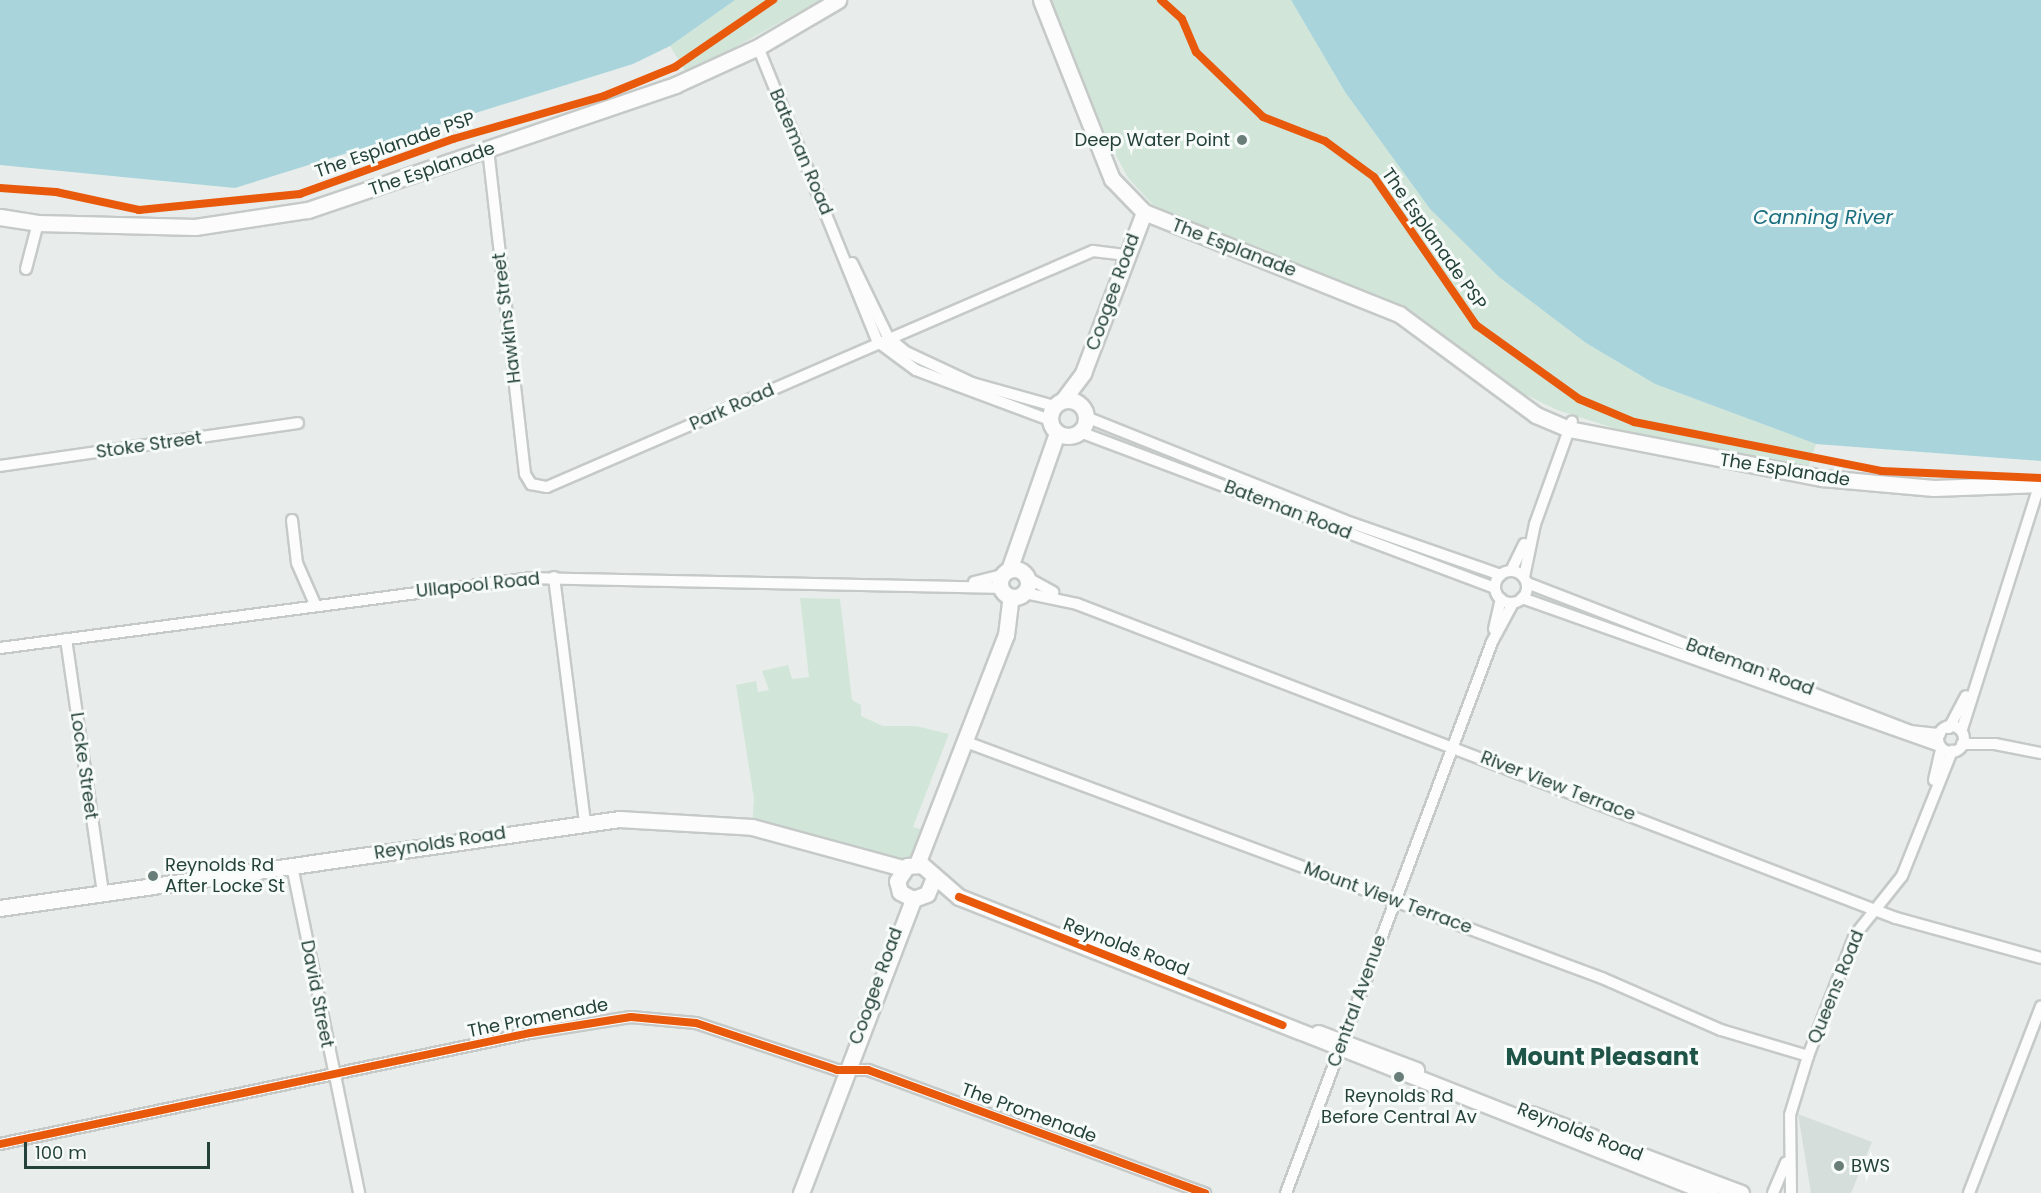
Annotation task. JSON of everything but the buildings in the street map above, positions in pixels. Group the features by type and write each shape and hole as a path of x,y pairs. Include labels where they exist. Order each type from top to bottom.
{"street":[{"name":"The Esplanade","path":"0,217 38,224 195,227 272,218 488,149 675,85 758,47 838,0"},
{"name":"The Esplanade","path":"1040,1 1112,179 1144,212 1399,314 1525,403 1536,415 1570,425 1822,478 1934,488 1995,485 2040,488"},
{"name":"Bateman Road","path":"758,47 845,258 883,340 916,370 1062,422 1498,593 1944,742"},
{"name":"Hawkins Street","path":"488,149 525,474 531,484"},
{"name":"Coogee Road","path":"801,1193 1006,635 1023,537 1049,468 1062,422 1083,374 1125,255 1144,212"},
{"path":"26,269 38,224"},
{"name":"Park Road","path":"531,484 547,487 883,340 930,317 1093,251 1125,255"},
{"name":"Park Road","path":"905,351 914,329 930,317"},
{"name":"Bateman Road","path":"883,340 972,383 1062,422"},
{"name":"Coogee Road","path":"1083,374 1083,411"},
{"name":"Bateman Road","path":"1062,422 1083,411 1343,520 1525,580 1910,731 1944,742 1962,735 2041,753"},
{"path":"1062,422 1083,411"},
{"name":"Stoke Street","path":"0,466 298,423"},
{"path":"1525,580 1535,524 1570,425"},
{"name":"Queens Road","path":"1962,735 1976,677 2040,488"},
{"path":"292,520 297,563 315,604"},
{"path":"1506,573 1535,524"},
{"name":"Central Avenue","path":"1492,642 1498,593 1506,573"},
{"path":"554,577 585,821"},
{"name":"Ullapool Road","path":"0,648 315,604 554,577 960,585 1015,584"},
{"name":"Central Avenue","path":"1286,1193 1492,642 1518,600 1525,580"},
{"name":"River View Terrace","path":"1015,584 1077,604 1452,745 1940,933 2041,958"},
{"name":"Locke Street","path":"66,639 103,893"},
{"name":"Queens Road","path":"1791,1193 1786,1163 1790,1116 1808,1056 1855,935 1875,907 1902,876 1933,793 1944,742 1976,677"},
{"path":"1944,742 1962,735"},
{"name":"Mount View Terrace","path":"966,742 1602,978 1720,1030 1808,1056"},
{"name":"Reynolds Road","path":"0,908 585,821 648,818 736,825 877,865 1283,1025 1706,1187 1741,1193"},
{"name":"David Street","path":"292,866 359,1193"},
{"path":"1969,1193 2041,1006"},
{"name":"The Promenade","path":"0,1144 333,1074 631,1017 696,1023 845,1069 868,1070 1205,1193"},
{"name":"Queens Road","path":"1773,1193 1786,1163"}],"shaded area":[{"path":"1798,1114 1872,1142 1851,1193 1811,1193"}],"green space":[{"path":"735,0 820,0 687,74 670,46"},
{"path":"1051,0 1291,0 1345,92 1430,209 1499,277 1586,343 1655,384 1816,444 1807,471 1639,436 1557,410 1504,384 1385,298 1200,229 1152,204 1128,178 1099,123"},
{"path":"800,598 840,599 852,700 861,705 861,716 883,726 916,726 949,734 913,827 933,832 917,864 752,827 754,799 736,685 756,681 758,692 769,690 762,671 788,665 792,679 809,677"}],"water":[{"path":"0,0 735,0 670,46 633,64 235,188 0,165"},
{"name":"Canning River","path":"1291,0 2041,0 2041,461 1816,444 1655,384 1586,343 1499,277 1430,209 1345,92"}],"cycle path":[{"name":"The Esplanade PSP","path":"0,188 56,192 139,210 300,194 453,139 604,96 675,67 773,0"},
{"name":"The Esplanade PSP","path":"1161,0 1182,19 1196,52 1263,117 1325,141 1374,177 1476,325 1579,399 1634,422 1881,471 2041,478"},
{"path":"959,897 1283,1025"},
{"path":"0,1144 530,1033 631,1017 696,1023 837,1070 868,1070 1205,1193"}],"place":[{"name":"Deep Water Point","path":"1242,140"},
{"name":"Reynolds Rd After Locke St","path":"153,876"},
{"name":"Reynolds Rd Before Central Av","path":"1399,1077"},
{"name":"BWS","path":"1839,1166"}],"district":[{"name":"Mount Pleasant","path":"1602,1057"}]}
